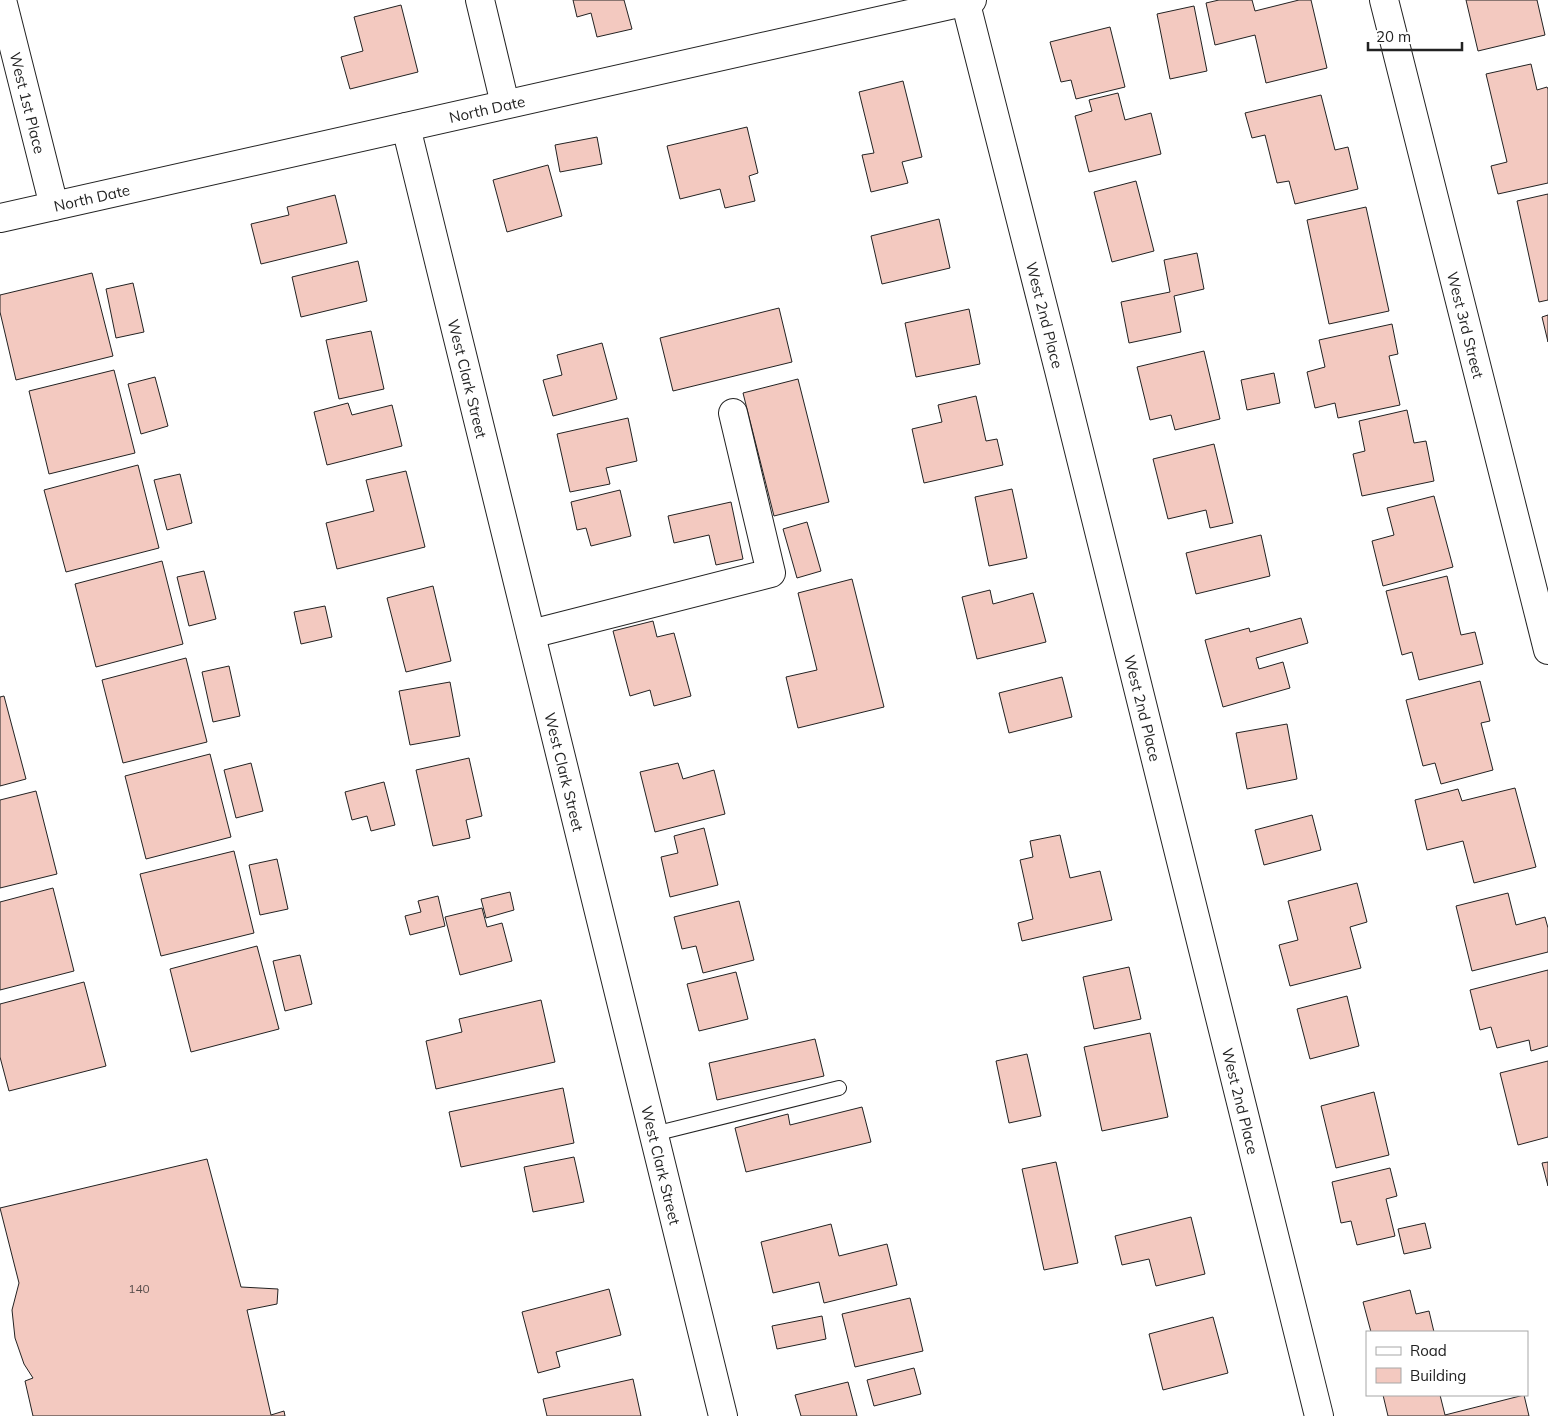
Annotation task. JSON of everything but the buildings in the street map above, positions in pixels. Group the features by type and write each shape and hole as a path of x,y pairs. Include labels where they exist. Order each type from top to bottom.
{"street":[{"name":"West 1st Place","path":"2,0 54,206"},
{"path":"480,0 505,104"},
{"name":"North Date","path":"0,218 967,0"},
{"name":"West 2nd Place","path":"967,0 1319,1416"},
{"name":"West 3rd Street","path":"1384,0 1548,650"},
{"name":"West Clark Street","path":"406,127 723,1416"},
{"path":"531,634 770,573 733,412"}],"lane":[{"path":"654,1134 840,1088"}]}
